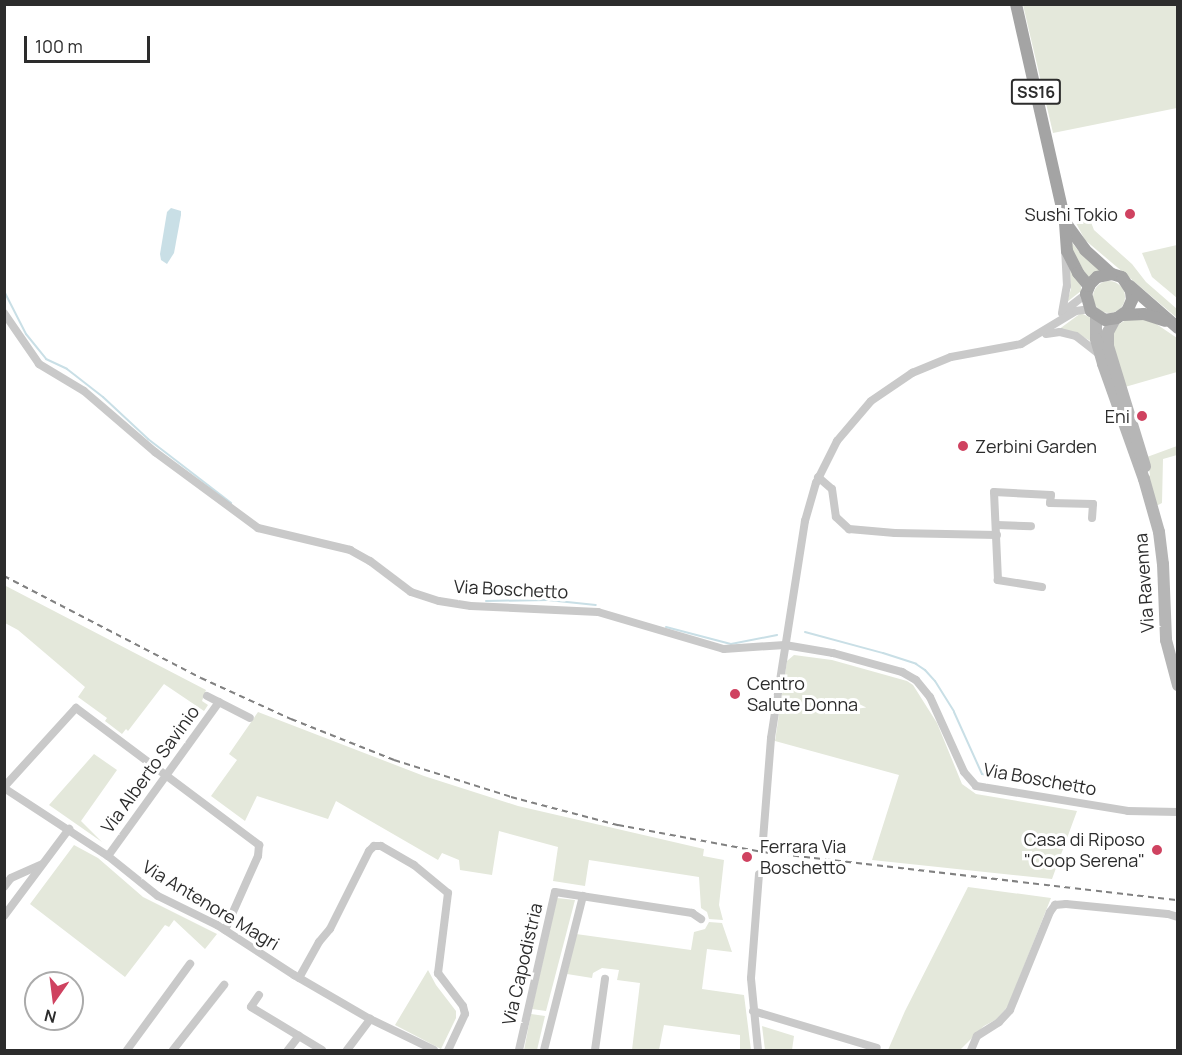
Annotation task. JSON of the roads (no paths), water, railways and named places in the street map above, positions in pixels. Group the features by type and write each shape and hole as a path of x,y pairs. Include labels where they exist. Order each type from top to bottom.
{"main road":[{"name":"Via Ravenna","path":"1016,4 1065,222 1064,237 1072,263 1087,290 1100,355 1145,467 1144,479 1162,548 1166,640 1178,685"},
{"name":"Via Ravenna","path":"1065,222 1077,242 1112,274 1122,278 1129,285 1132,300 1108,332 1108,346 1136,449"},
{"path":"1087,290 1097,277 1112,274"},
{"path":"1129,285 1177,328"},
{"path":"1093,312 1105,320 1135,313 1153,316 1177,328"}],"street":[{"path":"1062,313 1067,286 1064,237"},
{"path":"1053,327 1068,306 1087,290"},
{"path":"763,840 771,738 806,520 818,477 837,441 871,401 897,382 944,359 1010,346 1039,335 1076,311 1093,312"},
{"name":"Via Boschetto","path":"4,313 39,364 84,391 155,452 258,528 350,550 370,561 411,592 439,601 471,606 598,612 724,649 785,645 833,653 912,677 926,691 940,713 967,777 980,788 1128,811 1178,812"},
{"path":"1039,335 1060,332 1076,336 1100,355"},
{"path":"818,477 832,489 836,517 849,528 895,533 997,535"},
{"path":"1042,587 998,580 994,492 1051,495 1050,503 1093,504 1092,518"},
{"path":"997,525 1031,526"},
{"name":"Via Alberto Savinio","path":"207,696 250,718"},
{"name":"Via Alberto Savinio","path":"108,856 219,702"},
{"path":"4,788 76,708 259,844 259,851 225,930"},
{"name":"Via Antenore Magri","path":"4,788 108,856 158,896 225,930 299,978 370,1019 434,1050"},
{"path":"6,910 69,829"},
{"path":"299,978 320,940 330,929 369,851 374,846 381,846 414,865 448,893 438,973 463,1006 465,1014 448,1050"},
{"path":"4,887 11,879 43,864"},
{"path":"758,1050 750,978 759,874"},
{"name":"Via Capodistria","path":"519,1050 555,892 692,913 701,919"},
{"path":"544,1050 583,896"},
{"path":"971,1050 977,1036 999,1022 1010,1010 1050,912 1055,905 1063,903 1178,917"},
{"path":"127,1050 190,964"},
{"path":"595,1050 605,979"},
{"path":"173,1050 224,985"},
{"path":"259,995 251,1007 322,1050"},
{"path":"753,1011 877,1048"},
{"path":"347,1050 370,1019"},
{"path":"288,1050 299,1036"}],"water":[{"path":"171,208 181,211 181,215 174,253 167,264 161,260 160,254 167,212"}],"waterway":[{"path":"4,291 26,334 46,359 67,369 103,397 148,439 231,503"},
{"path":"486,601 548,600 596,605"},
{"path":"666,627 731,644 777,635"},
{"path":"805,632 883,653 916,664 925,670 935,681 954,712 982,774 1090,794"}],"railway":[{"path":"4,576 201,678 291,719 394,760 511,797 618,825 762,852 1178,900"}],"place":[{"name":"Sushi Tokio","path":"1130,214"},
{"name":"Eni","path":"1142,416"},
{"name":"Zerbini Garden","path":"963,446"},
{"name":"Centro Salute Donna","path":"735,694"},
{"name":"Casa di Riposo \"Coop Serena\"","path":"1157,850"},
{"name":"Ferrara Via Boschetto","path":"747,857"}]}
